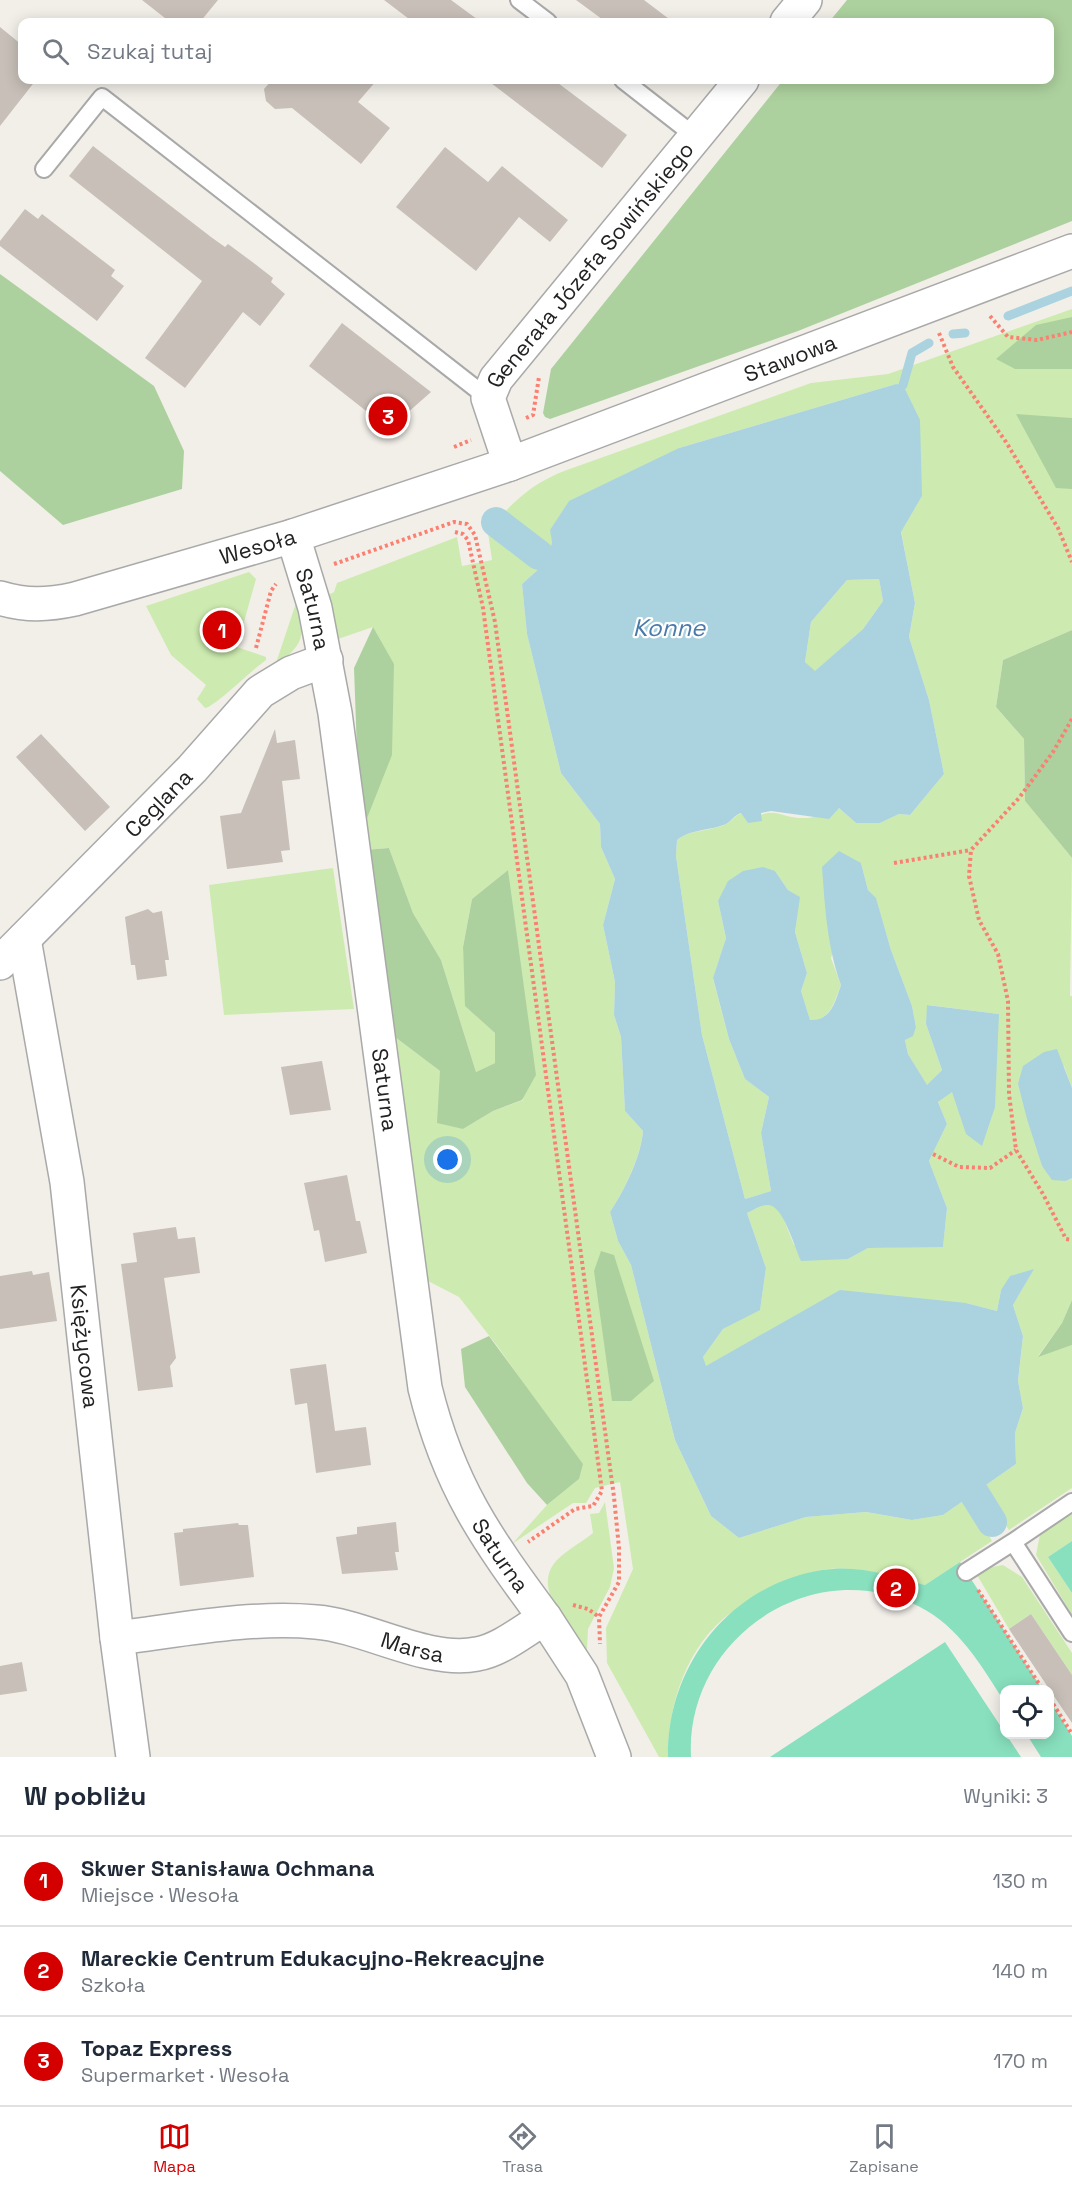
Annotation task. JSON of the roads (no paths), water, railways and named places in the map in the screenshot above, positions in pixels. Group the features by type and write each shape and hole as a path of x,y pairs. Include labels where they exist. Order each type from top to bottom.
{"street":[{"path":"790,18 805,0"},
{"name":"Generała Józefa Sowińskiego","path":"510,464 488,398 496,379 739,84"},
{"name":"Stawowa","path":"510,464 928,308 1072,251"},
{"name":"Wesoła","path":"0,597 22,604 51,604 293,537 510,464"},
{"name":"Saturna","path":"293,537 315,608 335,713 425,1388 446,1460 461,1493 490,1544 544,1618"},
{"name":"Ceglana","path":"0,963 192,769 260,693 291,673 326,660"},
{"name":"Księżycowa","path":"24,939 67,1182 117,1638 133,1757"},
{"path":"544,1618 582,1675 614,1757"},
{"name":"Marsa","path":"117,1638 247,1622 318,1622 412,1647 466,1655 494,1648 544,1618"}],"lane":[{"path":"519,0 543,18"},
{"path":"628,84 696,137"},
{"path":"44,170 102,97 488,398"},
{"path":"966,1572 1072,1502"},
{"path":"1012,1542 1072,1633"}],"water":[{"name":"Konne","path":"896,384 903,385 920,420 922,496 901,532 915,603 909,637 929,700 944,774 910,815 899,814 880,823 856,823 839,808 829,819 771,811 761,813 762,821 748,823 741,813 726,824 682,836 677,840 676,856 702,1035 745,1199 771,1191 761,1133 769,1097 745,1079 729,1039 713,978 726,938 718,901 728,881 743,871 763,867 775,871 788,890 800,897 795,932 807,973 801,991 810,1020 827,1014 837,998 841,985 830,941 822,867 839,851 861,863 868,890 876,898 891,950 912,1006 916,1027 913,1036 905,1040 908,1054 927,1085 942,1070 926,1024 927,1005 999,1014 995,1107 982,1146 966,1134 952,1092 938,1102 947,1124 929,1161 947,1208 943,1247 868,1248 848,1259 801,1261 779,1212 774,1207 763,1205 747,1213 766,1268 760,1310 723,1329 703,1357 706,1366 840,1290 966,1303 997,1311 1001,1290 1010,1276 1034,1269 1013,1305 1023,1336 1018,1381 1023,1408 1015,1433 1016,1464 943,1515 912,1520 866,1512 806,1517 739,1538 711,1516 675,1440 631,1265 618,1241 610,1212 631,1173 639,1152 643,1131 625,1111 621,1037 614,1015 615,982 603,925 615,879 601,847 600,824 561,773 527,634 522,584 542,566 536,560 542,550 549,554 552,542 550,530 569,501 679,448","holes":["879,579 883,601 863,629 815,671 805,662 811,622 847,580"]},
{"path":"1057,1049 1072,1088 1072,1178 1066,1181 1052,1180 1042,1166 1018,1084 1023,1066 1044,1052"}],"waterway":[{"path":"1008,316 1072,291"},
{"path":"953,334 965,333"},
{"path":"903,385 912,353 929,343"},
{"path":"496,522 539,555"},
{"path":"974,1493 992,1522"}],"place":[{"name":"Topaz Express","path":"388,416"},
{"name":"Skwer Stanisława Ochmana","path":"222,630"},
{"name":"Mareckie Centrum Edukacyjno-Rekreacyjne","path":"896,1588"}]}
